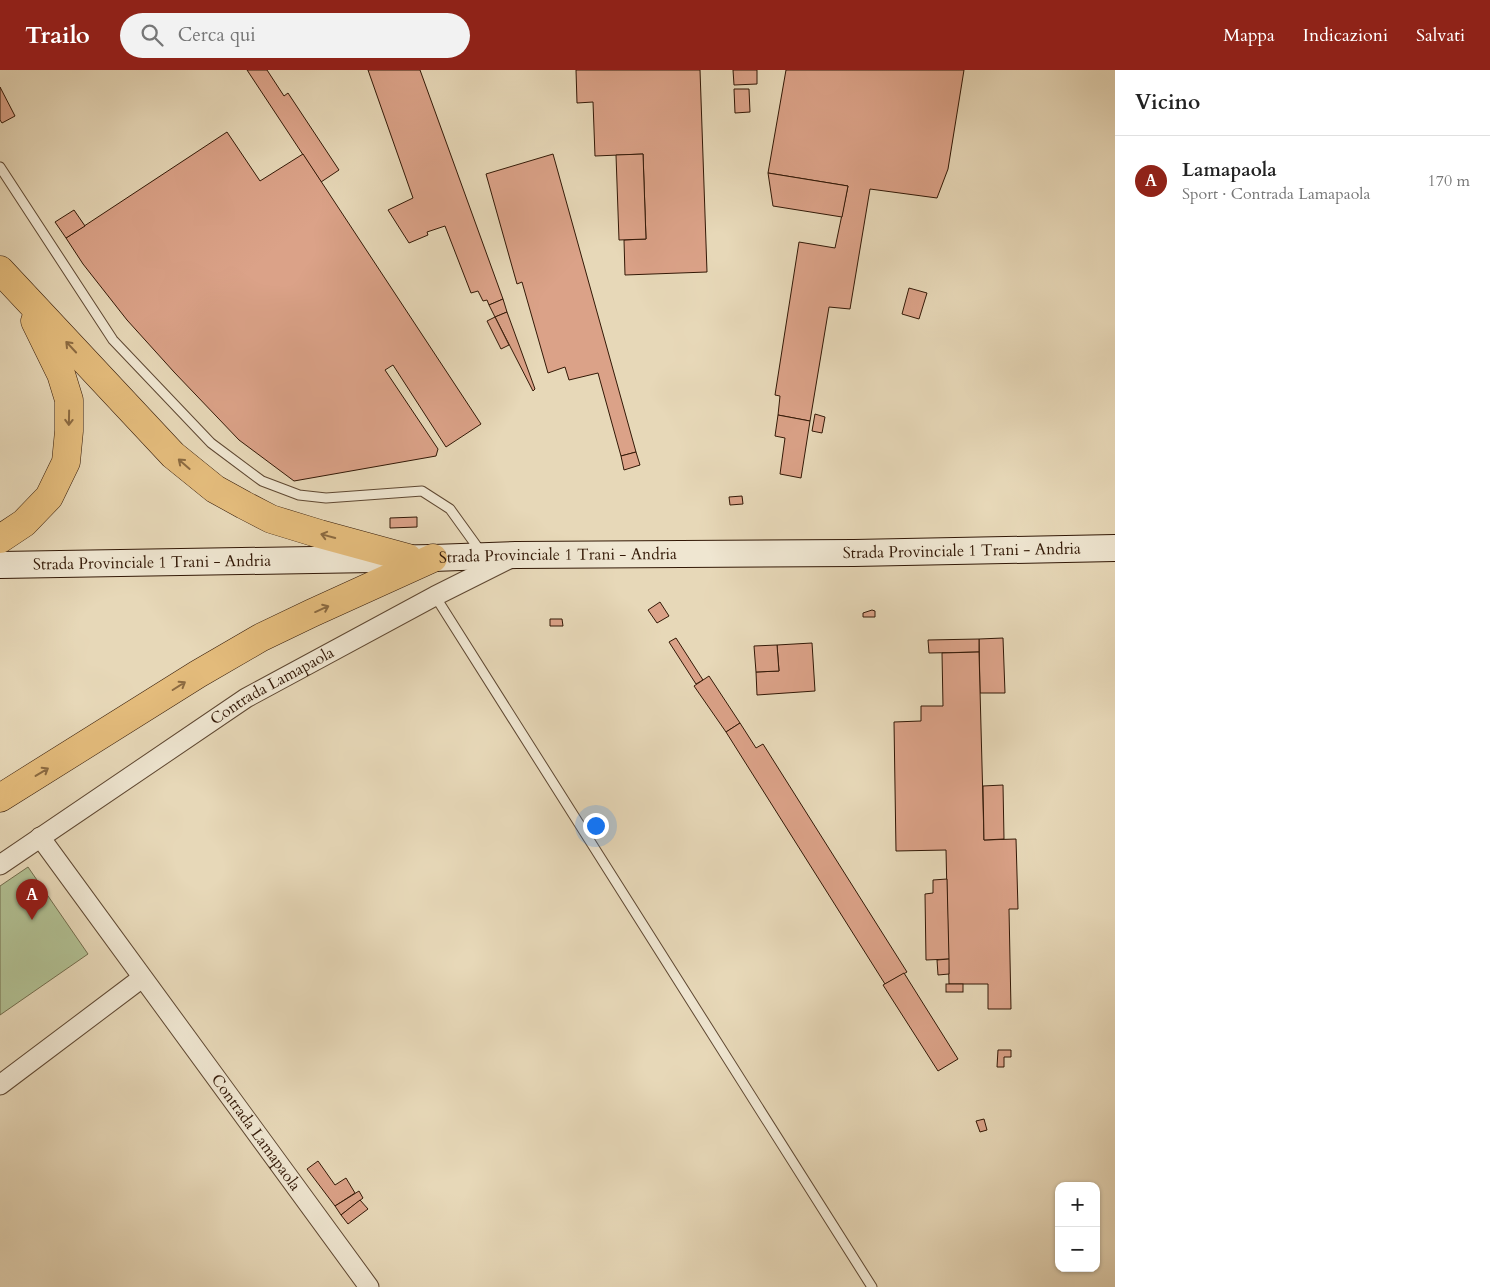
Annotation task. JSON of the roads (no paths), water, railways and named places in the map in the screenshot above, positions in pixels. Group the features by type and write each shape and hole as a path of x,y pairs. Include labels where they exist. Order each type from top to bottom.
{"main road":[{"path":"0,270 173,455 215,489 271,519 320,534 421,558"},
{"path":"0,538 24,524 49,497 66,462 69,431 69,400 61,374 21,293"},
{"name":"Strada Provinciale 1 Trani - Andria","path":"0,565 516,555 854,553 1115,548"},
{"path":"0,798 198,674 260,638 421,558"}],"street":[{"name":"Contrada Lamapaola","path":"0,865 246,698 435,596 516,555"},
{"name":"Contrada Lamapaola","path":"40,837 369,1287"},
{"path":"0,1085 142,978"}],"lane":[{"path":"0,167 113,340 211,443 262,481 299,496 326,498 422,491 450,509 484,556"},
{"path":"435,596 872,1287"}],"place":[{"name":"Lamapaola","path":"32,920"}]}
